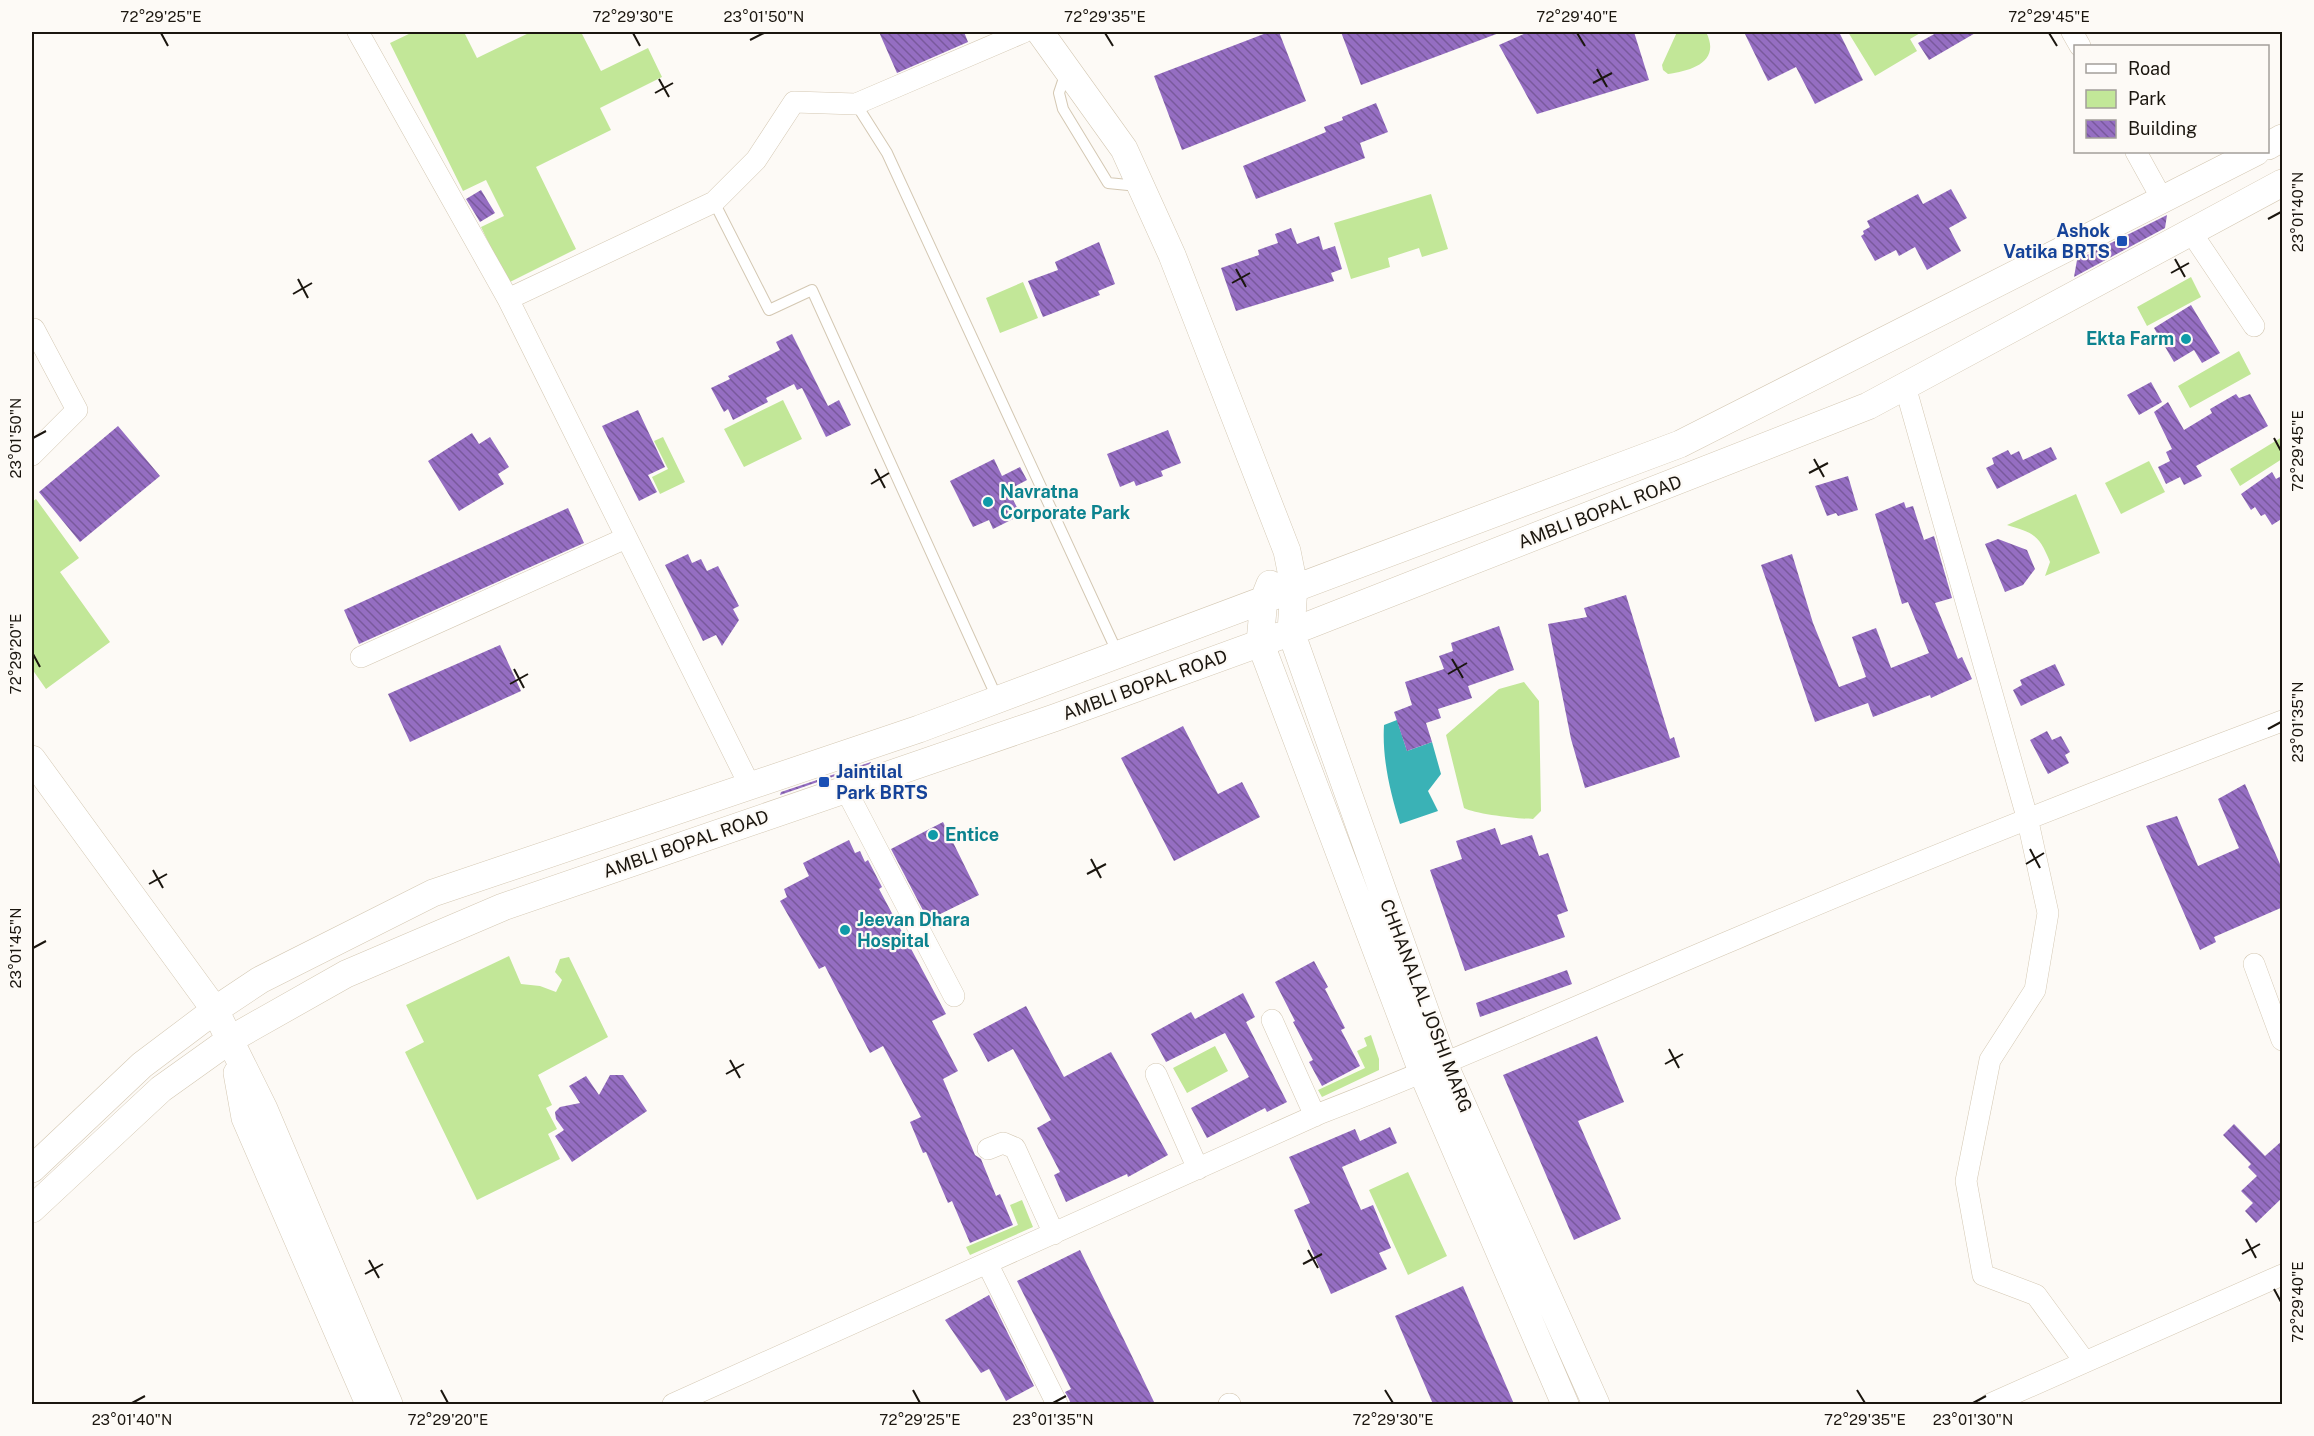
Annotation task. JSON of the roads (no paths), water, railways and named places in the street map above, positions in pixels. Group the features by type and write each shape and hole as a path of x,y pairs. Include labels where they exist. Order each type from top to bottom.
{"street":[{"path":"358,32 507,298 750,786"},
{"path":"507,298 714,202 756,160 794,102 856,104 1024,32"},
{"path":"1040,32 1124,149 1172,255 1287,551 1294,586 1292,632"},
{"path":"2269,145 2283,138"},
{"path":"2137,153 2162,199"},
{"name":"AMBLI BOPAL ROAD","path":"32,1169 142,1065 215,1010 260,980 433,893 998,700 1294,586 1680,444 2254,153"},
{"name":"AMBLI BOPAL ROAD","path":"32,1209 160,1089 231,1039 346,974 503,907 1054,718 1292,632 1868,406 2283,183"},
{"path":"2191,232 2254,326"},
{"path":"32,455 77,410 34,328"},
{"path":"1905,386 2027,818 2049,913 2035,990 1989,1059 1966,1181 1983,1275 2036,1294 2085,1362"},
{"path":"361,657 626,538"},
{"path":"1260,642 1264,598 1287,551"},
{"name":"CHHANALAL JOSHI MARG","path":"1292,632 1433,1069 1596,1404"},
{"name":"CHHANALAL JOSHI MARG","path":"1260,642 1433,1069 1565,1404"},
{"path":"673,1404 1315,1116 1433,1069 1735,939 2027,818 2283,721"},
{"path":"32,759 215,1010 264,1109 390,1404"},
{"path":"846,790 954,996"},
{"path":"2254,964 2283,1040"},
{"path":"1272,1020 1315,1116"},
{"path":"231,1039 245,1118 369,1404"},
{"path":"1156,1074 1198,1168"},
{"path":"987,1149 1003,1143 1015,1148 1054,1234"},
{"path":"987,1263 1057,1404"},
{"path":"1990,1404 2283,1275"}],"lane":[{"path":"856,104 887,153 1118,654"},
{"path":"714,202 769,310 812,290 998,700"}],"water":[{"path":"1397,720 1407,751 1432,742 1441,774 1428,791 1438,811 1400,824 1384,750 1384,725"}],"place":[{"name":"Ashok Vatika BRTS","path":"2122,241"},
{"name":"Ekta Farm","path":"2186,339"},
{"name":"Navratna Corporate Park","path":"988,502"},
{"name":"Jaintilal Park BRTS","path":"824,782"},
{"name":"Entice","path":"933,835"},
{"name":"Jeevan Dhara Hospital","path":"845,930"}]}
